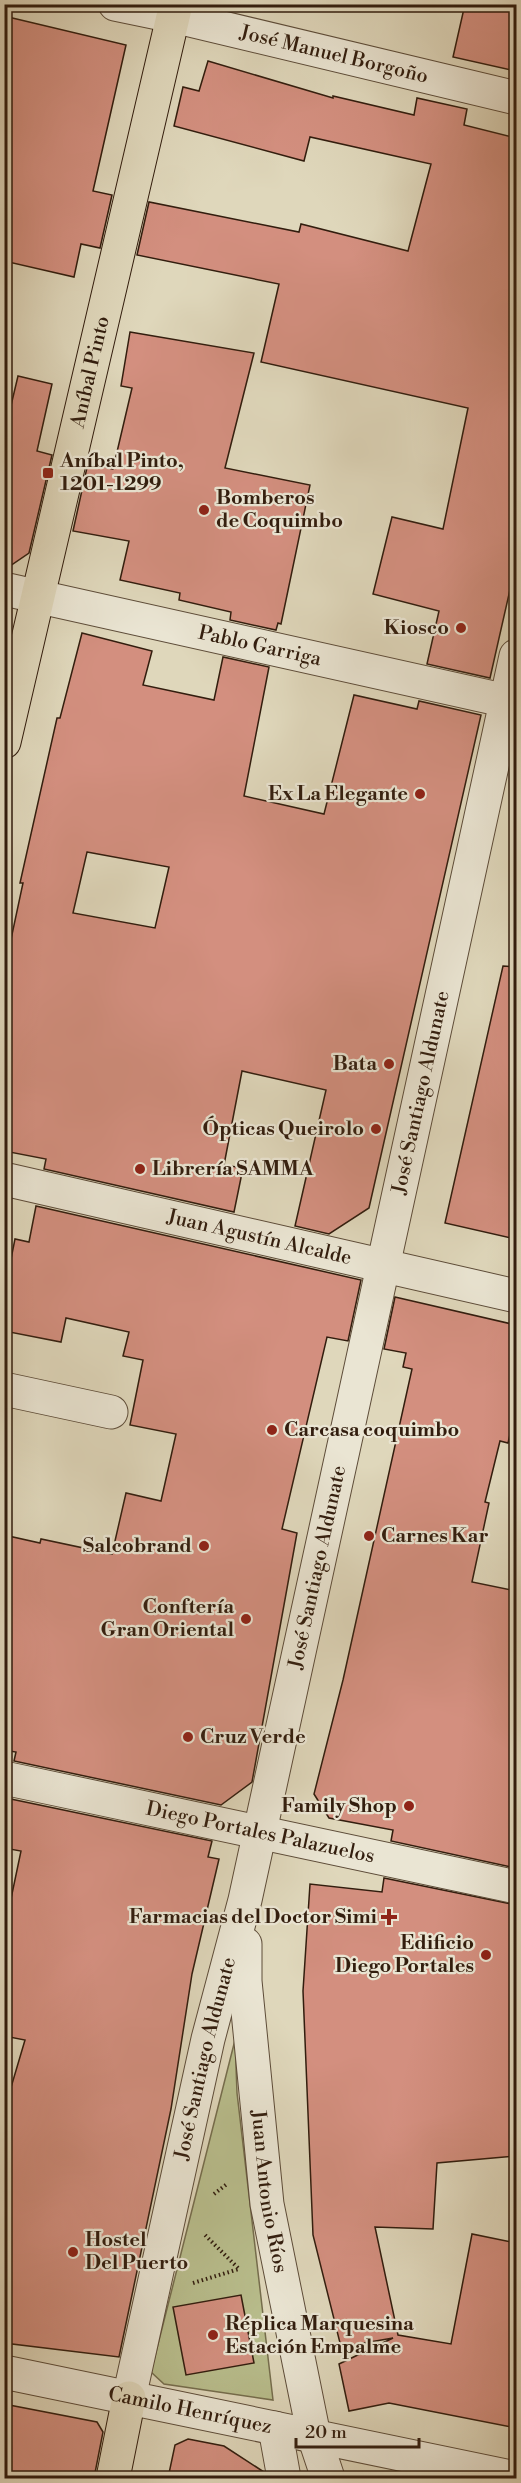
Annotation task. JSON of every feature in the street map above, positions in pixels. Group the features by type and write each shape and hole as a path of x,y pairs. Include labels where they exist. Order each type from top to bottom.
{"main road":[{"name":"Aníbal Pinto","path":"4,742 36,596 174,10"},
{"name":"José Santiago Aldunate","path":"113,2478 129,2398"}],"street":[{"name":"José Manuel Borgoño","path":"116,4 174,10 516,98"},
{"name":"Pablo Garriga","path":"4,589 512,702"},
{"name":"José Santiago Aldunate","path":"129,2398 208,2039 245,1900 383,1265 512,702 516,656"},
{"name":"Juan Agustín Alcalde","path":"4,1179 516,1296"},
{"path":"4,1389 111,1412"},
{"name":"Diego Portales Palazuelos","path":"4,1778 516,1887"},
{"name":"Juan Antonio Ríos","path":"245,1900 245,1981 267,2204 314,2436 328,2478"},
{"name":"Camilo Henríquez","path":"4,2372 516,2478"},
{"path":"274,2428 284,2478"}],"green space":[{"path":"235,2040 237,2093 273,2400 164,2384 151,2372"}],"building":[{"path":"465,4 516,4 516,71 453,57"},
{"path":"4,16 126,45 93,191 112,195 100,248 81,244 74,277 4,261"},
{"path":"208,61 333,98 333,96 414,115 417,98 467,109 464,125 516,138 516,563 490,678 427,664 439,611 373,594 392,517 443,529 468,408 261,362 279,284 137,255 149,202 299,232 301,224 408,251 431,164 310,137 304,161 174,126 183,87 199,91"},
{"name":"Bomberos de Coquimbo","path":"130,332 254,353 225,468 310,485 281,624 278,623 276,630 230,620 231,612 179,600 180,593 120,580 129,541 73,531 88,463 113,469 132,388 121,386"},
{"path":"18,376 52,384 37,451 52,455 29,553 4,570 4,435"},
{"path":"82,633 152,651 143,685 214,700 223,657 269,667 244,796 324,814 354,695 417,709 419,701 481,715 369,1208 329,1234 295,1226 326,1090 242,1071 224,1165 243,1168 234,1212 44,1169 46,1159 4,1151 4,972 23,883 20,883 57,718 60,718","holes":["87,852 169,867 155,928 73,913"]},
{"path":"503,966 516,967 516,1239 445,1223"},
{"path":"36,1206 361,1280 348,1341 327,1337 282,1529 297,1533 252,1782 221,1805 14,1761 16,1752 4,1750 4,1535 40,1543 41,1539 112,1554 126,1493 161,1501 176,1434 130,1425 143,1360 123,1356 129,1332 66,1318 61,1342 4,1331 4,1258 11,1259 15,1239 29,1242"},
{"path":"395,1297 516,1325 516,1408 508,1443 500,1441 485,1502 489,1503 472,1582 516,1591 516,1868 391,1841 393,1830 329,1818 314,1794 343,1680 412,1369 403,1367 406,1353 384,1349"},
{"path":"6,1798 212,1841 208,1857 219,1859 192,1974 171,2109 119,2357 4,2343 4,2111 25,2040 4,2036 4,1932 21,1851 4,1848"},
{"path":"384,1878 516,1905 516,2156 437,2163 433,2229 375,2227 398,2335 451,2344 472,2234 516,2243 516,2428 389,2403 349,2411 339,2364 393,2338 341,2347 313,2235 303,1991 310,1884 382,1892"},
{"name":"Réplica Marquesina Estación Empalme","path":"241,2295 254,2363 186,2375 173,2307"},
{"path":"4,2404 97,2422 103,2432 94,2478 4,2478"},
{"path":"188,2439 224,2446 264,2472 265,2478 168,2478 175,2445"}],"place":[{"name":"Aníbal Pinto, 1201-1299","path":"48,473"},
{"name":"Bomberos de Coquimbo","path":"204,510"},
{"name":"Kiosco","path":"461,628"},
{"name":"Ex La Elegante","path":"420,794"},
{"name":"Bata","path":"389,1064"},
{"name":"Ópticas Queirolo","path":"376,1129"},
{"name":"Librería SAMMA","path":"140,1169"},
{"name":"Carcasa coquimbo","path":"272,1430"},
{"name":"Carnes Kar","path":"369,1536"},
{"name":"Salcobrand","path":"204,1546"},
{"name":"Conftería Gran Oriental","path":"246,1619"},
{"name":"Cruz Verde","path":"188,1737"},
{"name":"Family Shop","path":"409,1806"},
{"name":"Farmacias del Doctor Simi","path":"389,1917"},
{"name":"Edificio Diego Portales","path":"486,1955"},
{"name":"Hostel Del Puerto","path":"73,2252"},
{"name":"Réplica Marquesina Estación Empalme","path":"213,2335"}]}
